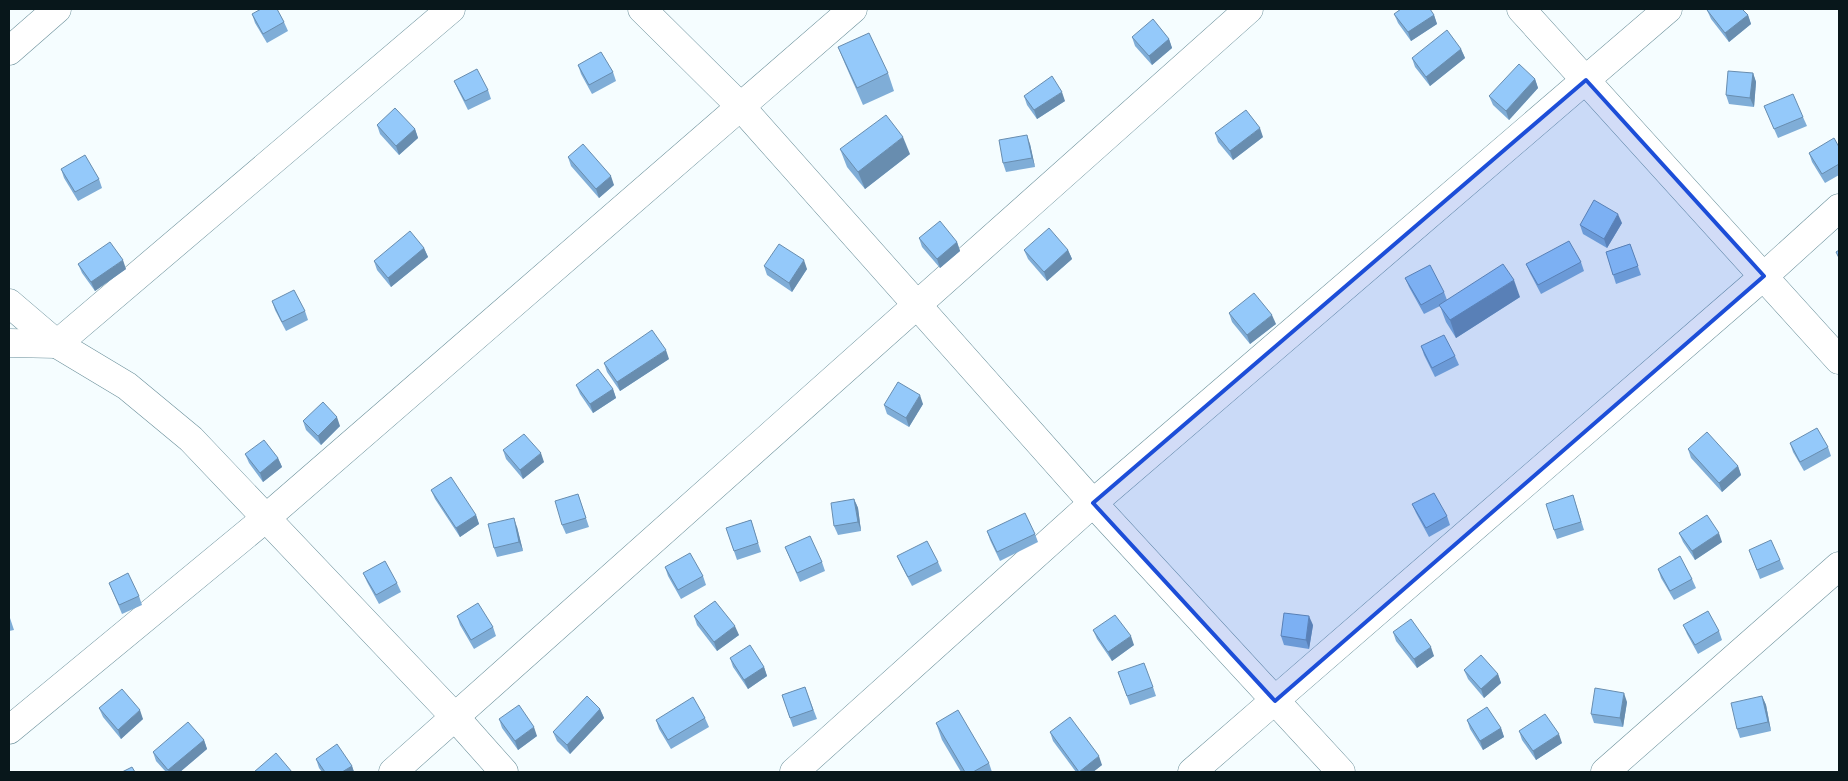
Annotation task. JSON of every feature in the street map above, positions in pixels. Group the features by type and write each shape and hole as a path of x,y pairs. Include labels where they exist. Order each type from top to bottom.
{"street":[{"path":"9,51 57,9"},
{"path":"9,343 57,344 451,9"},
{"path":"642,9 742,107 1094,503 1340,772"},
{"path":"9,730 266,518 853,9"},
{"path":"393,772 1249,9"},
{"path":"1521,9 1839,360"},
{"path":"794,772 1094,503 1668,9"},
{"path":"1192,772 1764,276 1839,208"},
{"path":"9,303 57,344 127,386 191,439 455,717 504,772"},
{"path":"1605,772 1839,566"}],"highlighted area":[{"path":"1586,80 1764,276 1275,701 1093,503"}],"building":[{"path":"261,9 277,9 284,22 263,34 252,14"},
{"path":"1401,9 1430,9 1434,15 1408,32 1394,14"},
{"path":"1742,9 1748,15 1725,33 1707,10"},
{"path":"1153,19 1169,39 1149,56 1132,37"},
{"path":"1447,30 1461,49 1426,77 1412,58"},
{"path":"869,33 888,73 857,88 838,47"},
{"path":"601,52 613,72 589,85 578,65"},
{"path":"1519,64 1535,79 1506,111 1489,96"},
{"path":"477,69 488,90 465,101 454,81"},
{"path":"1728,71 1753,73 1750,98 1726,95"},
{"path":"1052,76 1062,92 1034,110 1024,96"},
{"path":"1793,94 1803,117 1774,129 1764,106"},
{"path":"395,108 415,129 396,146 377,125"},
{"path":"1246,110 1260,128 1230,151 1215,133"},
{"path":"886,115 903,137 858,172 840,149"},
{"path":"1027,135 1032,158 1003,163 999,140"},
{"path":"1834,138 1839,147 1839,164 1822,174 1809,153"},
{"path":"583,144 611,176 596,189 568,157"},
{"path":"85,155 99,179 75,192 61,169"},
{"path":"1594,200 1618,214 1604,239 1580,225"},
{"path":"940,221 957,242 937,259 919,238"},
{"path":"1049,228 1068,250 1044,272 1024,250"},
{"path":"410,231 424,248 388,278 374,261"},
{"path":"1569,241 1581,262 1538,285 1526,264"},
{"path":"110,242 123,260 91,282 78,264"},
{"path":"779,244 804,260 789,283 764,266"},
{"path":"1630,244 1638,266 1613,275 1606,252"},
{"path":"1503,264 1514,280 1450,320 1439,305"},
{"path":"1430,265 1444,292 1421,305 1405,278"},
{"path":"294,290 305,311 282,322 272,301"},
{"path":"1254,293 1272,315 1247,335 1229,313"},
{"path":"652,330 666,350 617,382 604,363"},
{"path":"1444,335 1455,356 1432,368 1421,346"},
{"path":"598,369 613,389 590,404 576,385"},
{"path":"898,382 920,395 906,418 884,405"},
{"path":"323,402 337,417 318,436 303,421"},
{"path":"1817,428 1828,447 1800,462 1790,443"},
{"path":"1707,432 1738,466 1719,483 1688,449"},
{"path":"524,434 541,453 520,470 503,450"},
{"path":"264,440 278,458 260,473 245,454"},
{"path":"451,477 476,515 456,528 431,490"},
{"path":"1434,493 1447,516 1426,528 1412,504"},
{"path":"578,494 586,518 562,525 555,501"},
{"path":"1573,495 1581,522 1554,530 1546,504"},
{"path":"854,499 858,522 834,526 831,503"},
{"path":"1025,513 1035,534 997,552 987,531"},
{"path":"1707,515 1719,533 1692,551 1679,533"},
{"path":"514,518 519,542 494,548 488,524"},
{"path":"751,520 758,543 734,551 726,528"},
{"path":"810,536 822,562 797,573 785,547"},
{"path":"1771,540 1780,560 1757,570 1749,550"},
{"path":"927,541 938,562 908,577 897,556"},
{"path":"690,553 703,576 678,590 665,567"},
{"path":"1680,556 1692,579 1670,591 1658,569"},
{"path":"385,561 397,583 376,595 363,573"},
{"path":"128,573 139,596 119,605 109,583"},
{"path":"715,601 735,626 714,642 694,616"},
{"path":"478,603 493,627 471,640 457,616"},
{"path":"1708,611 1719,631 1695,645 1683,625"},
{"path":"1284,613 1309,616 1306,640 1281,636"},
{"path":"1115,615 1131,636 1108,652 1093,630"},
{"path":"1411,619 1431,647 1414,659 1393,632"},
{"path":"750,645 764,667 744,680 730,658"},
{"path":"1481,655 1498,674 1481,689 1464,670"},
{"path":"1144,663 1153,687 1127,696 1118,672"},
{"path":"805,687 813,710 790,718 782,695"},
{"path":"1595,688 1624,693 1620,718 1591,714"},
{"path":"122,689 140,710 118,730 99,708"},
{"path":"587,696 600,709 567,745 553,732"},
{"path":"1762,696 1768,722 1737,729 1731,703"},
{"path":"693,697 705,718 668,740 656,720"},
{"path":"519,705 534,727 515,741 499,719"},
{"path":"1487,707 1501,728 1480,741 1467,720"},
{"path":"958,710 989,763 973,772 965,772 936,723"},
{"path":"1545,714 1559,734 1533,751 1519,731"},
{"path":"1070,717 1099,756 1079,772 1050,732"},
{"path":"188,722 204,740 168,770 153,752"},
{"path":"337,744 352,766 342,772 325,772 316,759"},
{"path":"276,753 292,772 254,772"},
{"path":"132,767 135,772 122,772"}]}
